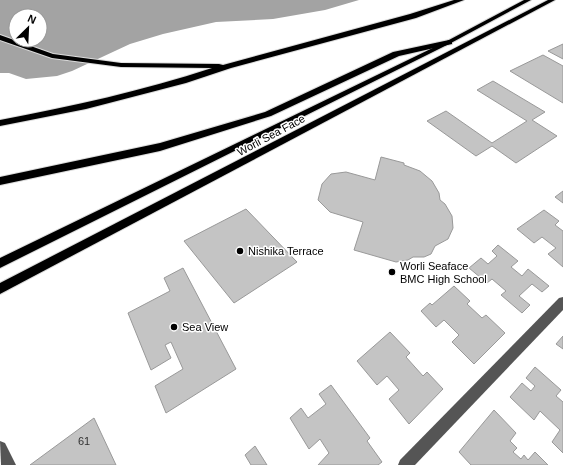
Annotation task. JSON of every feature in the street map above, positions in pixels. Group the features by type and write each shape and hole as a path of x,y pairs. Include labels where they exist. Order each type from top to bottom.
{"highway":[{"path":"0,123 86,106 183,81 228,66 413,16 461,0"},
{"path":"0,37 52,56 121,65 228,66"},
{"path":"0,181 160,147 268,114 396,54 449,42"}],"main road":[{"name":"Worli Sea Face","path":"0,263 449,42 528,0"},
{"name":"Worli Sea Face","path":"0,289 552,0"}],"street":[{"path":"405,465 563,302"},
{"path":"0,448 9,465"}],"shaded area":[{"path":"0,0 359,0 325,10 273,19 216,22 163,34 130,44 72,71 57,76 26,79 9,73 0,73"}],"building":[{"path":"563,44 563,59 548,51"},
{"path":"543,55 563,66 563,103 510,71"},
{"path":"493,81 545,112 532,120 557,136 516,163 492,146 476,156 427,121 446,111 492,143 527,121 477,90"},
{"path":"381,157 404,163 404,165 420,171 432,181 439,193 440,200 445,204 452,216 453,228 448,239 435,246 431,254 424,257 413,257 408,260 396,262 354,250 363,222 330,212 318,200 322,184 331,174 346,172 375,180"},
{"path":"563,191 563,203 555,197"},
{"name":"Nishika Terrace","path":"246,209 297,262 234,303 184,241"},
{"path":"544,210 559,221 555,225 563,231 563,267 548,254 556,248 542,237 534,243 517,229"},
{"path":"498,245 518,261 511,267 522,276 528,269 549,286 542,292 532,284 519,296 530,305 522,313 501,295 506,291 492,279 487,283 469,268 481,258 488,264 497,256 492,251"},
{"name":"Sea View","path":"183,268 236,369 166,413 155,386 183,369 171,342 165,345 171,358 151,370 128,313 170,291 164,278"},
{"path":"454,286 470,301 467,304 482,318 486,315 505,333 474,364 452,342 459,335 444,320 436,327 421,311 430,303 432,305"},
{"path":"390,332 410,353 406,357 423,376 427,372 443,389 409,424 389,399 399,390 387,376 377,385 357,361"},
{"path":"563,336 563,349 556,344"},
{"path":"535,367 561,390 556,396 563,402 563,453 552,442 560,430 540,411 534,420 510,397 522,383 531,391 535,386 526,378"},
{"path":"331,385 370,438 367,441 382,462 378,465 318,465 329,453 320,439 309,449 290,418 301,408 308,418 326,404 319,394"},
{"path":"494,410 516,433 510,441 517,448 513,452 521,459 524,455 528,460 535,452 548,465 471,465 459,452"},
{"path":"94,418 116,465 30,465"},
{"path":"255,446 267,465 251,465 245,455"}],"place":[{"name":"Nishika Terrace","path":"240,251"},
{"name":"Worli Seaface BMC High School","path":"392,272"},
{"name":"Sea View","path":"174,327"}]}
